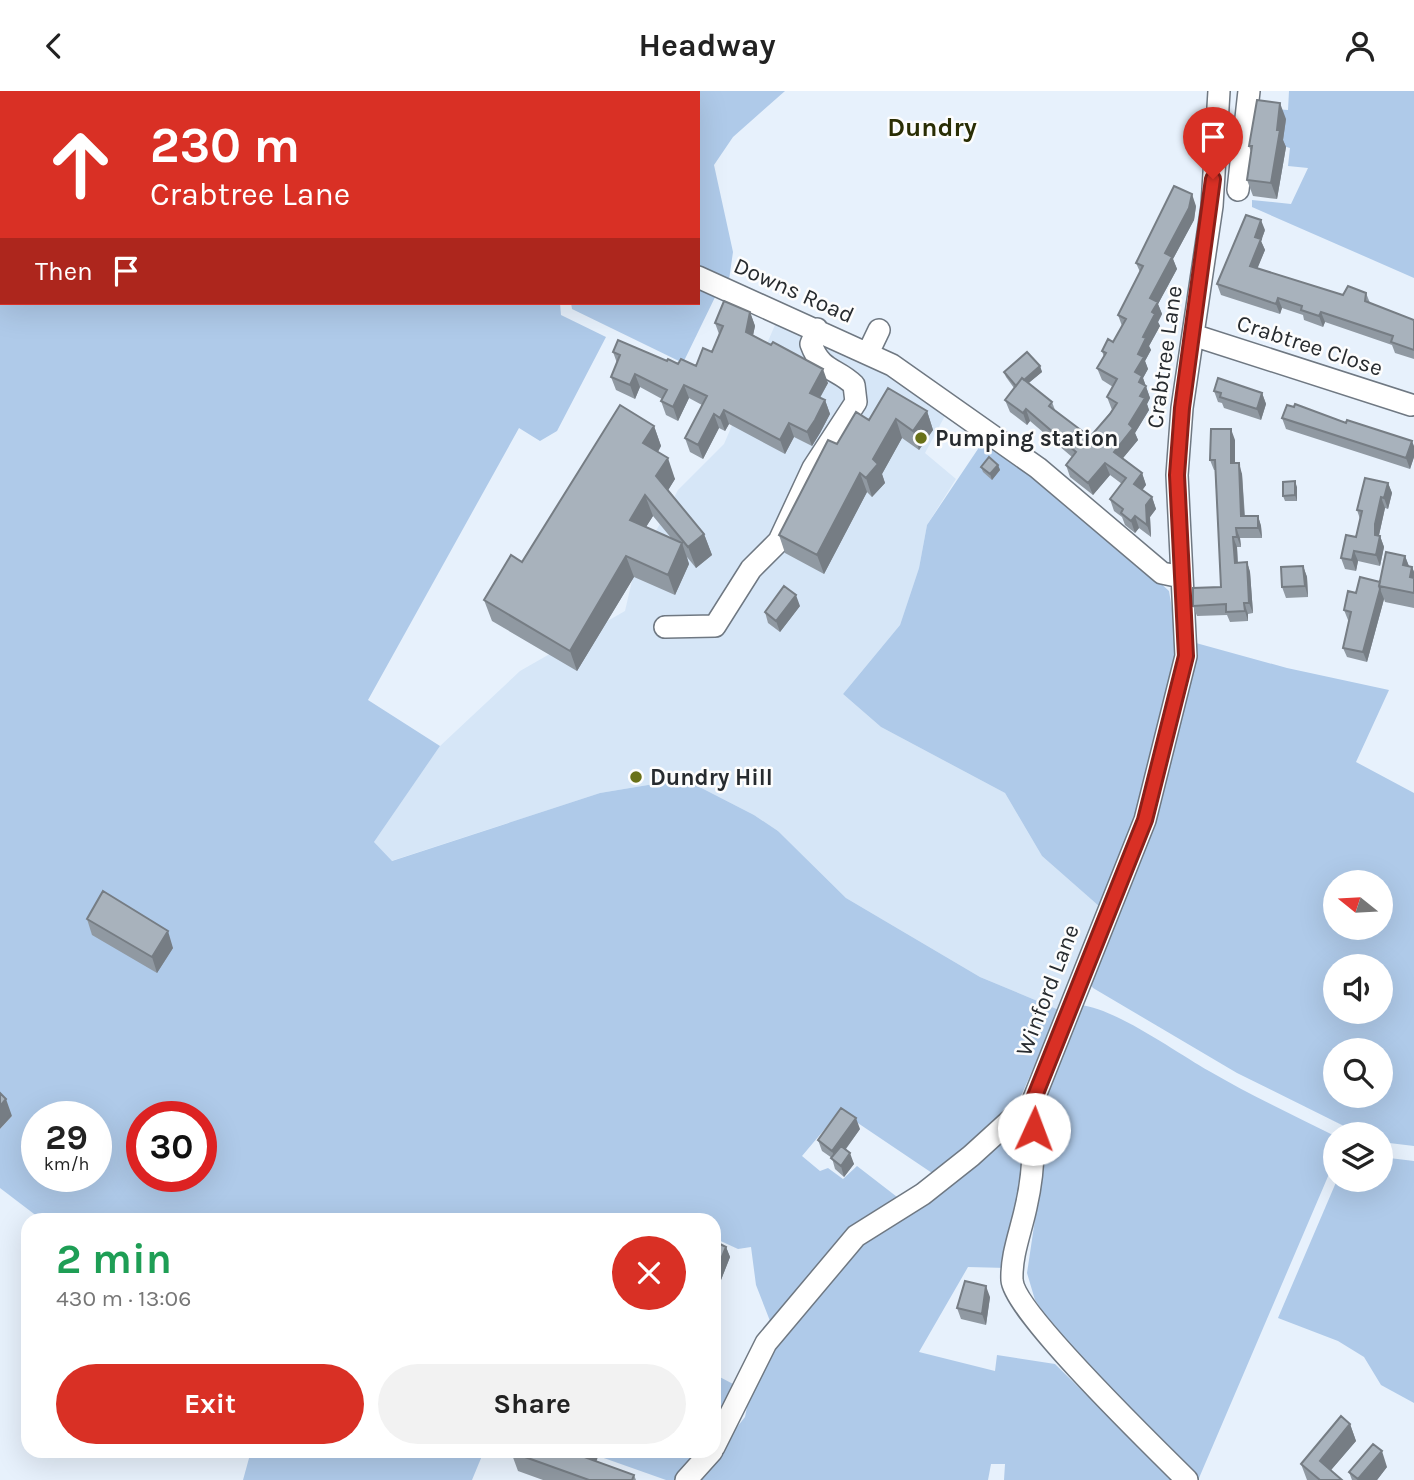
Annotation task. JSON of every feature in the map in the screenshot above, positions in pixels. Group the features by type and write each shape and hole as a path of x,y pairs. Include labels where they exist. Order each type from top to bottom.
{"street":[{"name":"Crabtree Lane","path":"1185,630 1177,475 1182,408 1212,206 1219,91"},
{"path":"1238,190 1249,91"},
{"name":"Downs Road","path":"700,278 869,353 902,372 1038,468 1162,573 1181,577"},
{"path":"665,627 715,625 751,569 779,541 813,468 856,402 854,385 829,371 814,352 811,344 817,329"},
{"name":"Downs Road","path":"869,353 879,330"},
{"name":"Crabtree Close","path":"1193,335 1411,405"},
{"name":"Winford Lane","path":"1185,630 1186,656 1145,820 1031,1106 1034,1156 1027,1204 1014,1255 1012,1283 1050,1338 1187,1480"},
{"path":"721,1433 765,1343 856,1236 923,1194 1015,1116 1031,1106"},
{"path":"686,1480 705,1458"}],"shaded area":[{"path":"700,91 785,91 733,137 714,165 733,252 729,280 700,268"},
{"path":"1289,91 1414,91 1414,278 1252,207 1252,200 1291,204 1308,168 1288,166 1290,148 1283,146 1258,108 1288,110"},
{"path":"700,284 718,291 683,363 572,309 571,305 700,305"},
{"path":"0,305 560,305 561,315 606,337 557,431 540,441 519,428 368,700 440,746 374,842 392,861 600,793 684,779 754,815 778,831 846,898 980,977 1059,1010 1021,1096 956,1159 935,1175 840,1111 802,1156 820,1171 828,1168 843,1179 857,1166 901,1200 772,1326 756,1285 751,1247 738,1249 721,1241 721,1213 33,1213 0,1188 0,1129 12,1116 0,1104"},
{"path":"778,318 887,371 947,412 925,453 956,479 927,525 919,568 900,625 843,694 881,727 1005,793 1042,856 1100,907 1059,1010 980,977 846,898 778,831 754,815 684,779 600,793 391,861 374,842 440,746 520,671 625,611 634,572 678,490 724,444"},
{"path":"986,437 1114,540 1169,591 1177,639 1174,671 1147,787 1100,907 1042,856 1005,793 881,727 843,694 900,625 919,568 927,525"},
{"path":"1196,643 1287,668 1389,690 1356,762 1414,793 1414,1146 1393,1143 1393,1122 1336,1122 1237,1073 1093,988 1089,982 1189,669 1198,655"},
{"path":"1080,1005 1128,1022 1224,1080 1323,1130 1323,1188 1199,1478 1192,1476 1064,1343 1035,1300 1027,1273 1046,1146 1044,1102"},
{"path":"1022,1125 1029,1129 1007,1268 968,1267 919,1352 995,1371 997,1355 1055,1364 1173,1480 1004,1480 1005,1464 991,1464 988,1480 695,1480 712,1458 721,1458 721,1447 745,1417 748,1402 769,1358 861,1239 1014,1126"},
{"path":"1393,1158 1414,1161 1414,1403 1381,1385 1364,1357 1338,1341 1278,1318 1332,1192 1393,1192"},
{"path":"721,1378 735,1385 721,1416"},
{"path":"249,1458 481,1458 472,1480 243,1480"},
{"path":"604,1458 695,1458 676,1480 666,1480"}],"building":[{"path":"1257,100 1280,103 1277,130 1280,130 1271,183 1247,180 1252,146 1249,146"},
{"path":"1174,186 1192,194 1189,208 1165,253 1172,257 1150,298 1158,302 1138,354 1144,357 1135,372 1142,376 1139,382 1146,386 1140,396 1145,398 1129,424 1133,428 1114,452 1142,473 1134,484 1152,497 1146,505 1147,525 1135,516 1131,521 1121,513 1123,509 1110,499 1126,478 1105,463 1088,483 1066,465 1076,452 1026,409 1023,413 1005,400 1022,378 1052,402 1049,406 1090,437 1110,414 1117,403 1107,397 1117,379 1097,368 1106,353 1102,351 1108,339 1113,342 1126,319 1118,315 1143,266 1136,263"},
{"path":"1246,215 1261,220 1255,237 1261,239 1250,266 1343,295 1348,286 1366,293 1365,301 1414,320 1414,350 1391,342 1393,336 1321,312 1319,316 1301,310 1302,306 1278,298 1276,304 1217,284"},
{"path":"724,301 750,312 746,332 771,345 773,342 823,369 810,393 825,400 807,432 789,423 780,440 724,410 720,418 714,414 698,445 685,438 707,396 684,385 673,407 661,401 667,390 635,374 630,385 611,377 620,355 613,352 618,340 667,361 668,359 678,364 681,359 696,366 703,348 712,352 723,326 715,323"},
{"path":"1027,352 1040,366 1024,380 1022,378 1016,386 1004,372"},
{"path":"1218,378 1262,393 1257,409 1220,397 1221,393 1214,391"},
{"path":"888,388 927,411 913,431 896,419 873,459 878,464 866,478 860,473 817,555 779,535 828,440 837,444 856,412 869,420"},
{"path":"1295,404 1346,423 1347,420 1412,441 1406,458 1282,418 1287,405 1294,407"},
{"path":"620,405 654,426 643,443 668,458 656,476 704,534 688,547 645,495 630,520 682,543 668,575 626,556 570,651 484,600 511,555 522,562"},
{"path":"1211,429 1231,429 1231,463 1239,463 1241,516 1258,516 1258,528 1236,528 1237,537 1233,537 1235,563 1247,562 1249,603 1244,603 1245,611 1226,612 1226,604 1193,606 1193,588 1221,587 1215,460 1210,460"},
{"path":"989,457 998,465 990,474 981,467"},
{"path":"1365,478 1388,483 1384,498 1381,497 1375,524 1375,535 1380,536 1376,555 1354,551 1352,560 1341,558 1346,535 1356,537 1362,511 1357,510"},
{"path":"1295,481 1295,495 1283,496 1283,482"},
{"path":"1386,552 1405,556 1403,565 1412,567 1410,577 1414,578 1414,593 1379,586"},
{"path":"1303,566 1305,586 1282,587 1281,567"},
{"path":"1360,577 1380,582 1363,652 1343,648 1351,612 1344,610 1348,591 1356,593"},
{"path":"784,586 796,595 776,621 765,612"},
{"path":"103,891 168,931 152,957 87,919"},
{"path":"0,1093 6,1099 0,1106"},
{"path":"841,1108 856,1118 832,1151 818,1140"},
{"path":"841,1146 850,1153 841,1166 831,1158"},
{"path":"721,1244 726,1247 721,1259"},
{"path":"965,1281 986,1286 982,1314 957,1308"},
{"path":"1341,1416 1350,1424 1320,1461 1342,1480 1320,1480 1301,1464"},
{"path":"1373,1444 1382,1451 1358,1479 1349,1472"},
{"path":"528,1458 587,1458 634,1475 632,1480 589,1480"}],"place":[{"name":"Pumping station","path":"921,438"},
{"name":"Dundry Hill","path":"636,777"}],"district":[{"name":"Dundry","path":"932,127"}],"route":[{"path":"1034,1129 1031,1106 1109,904 1145,820 1186,656 1177,475 1182,408 1212,206 1213,179"}]}
